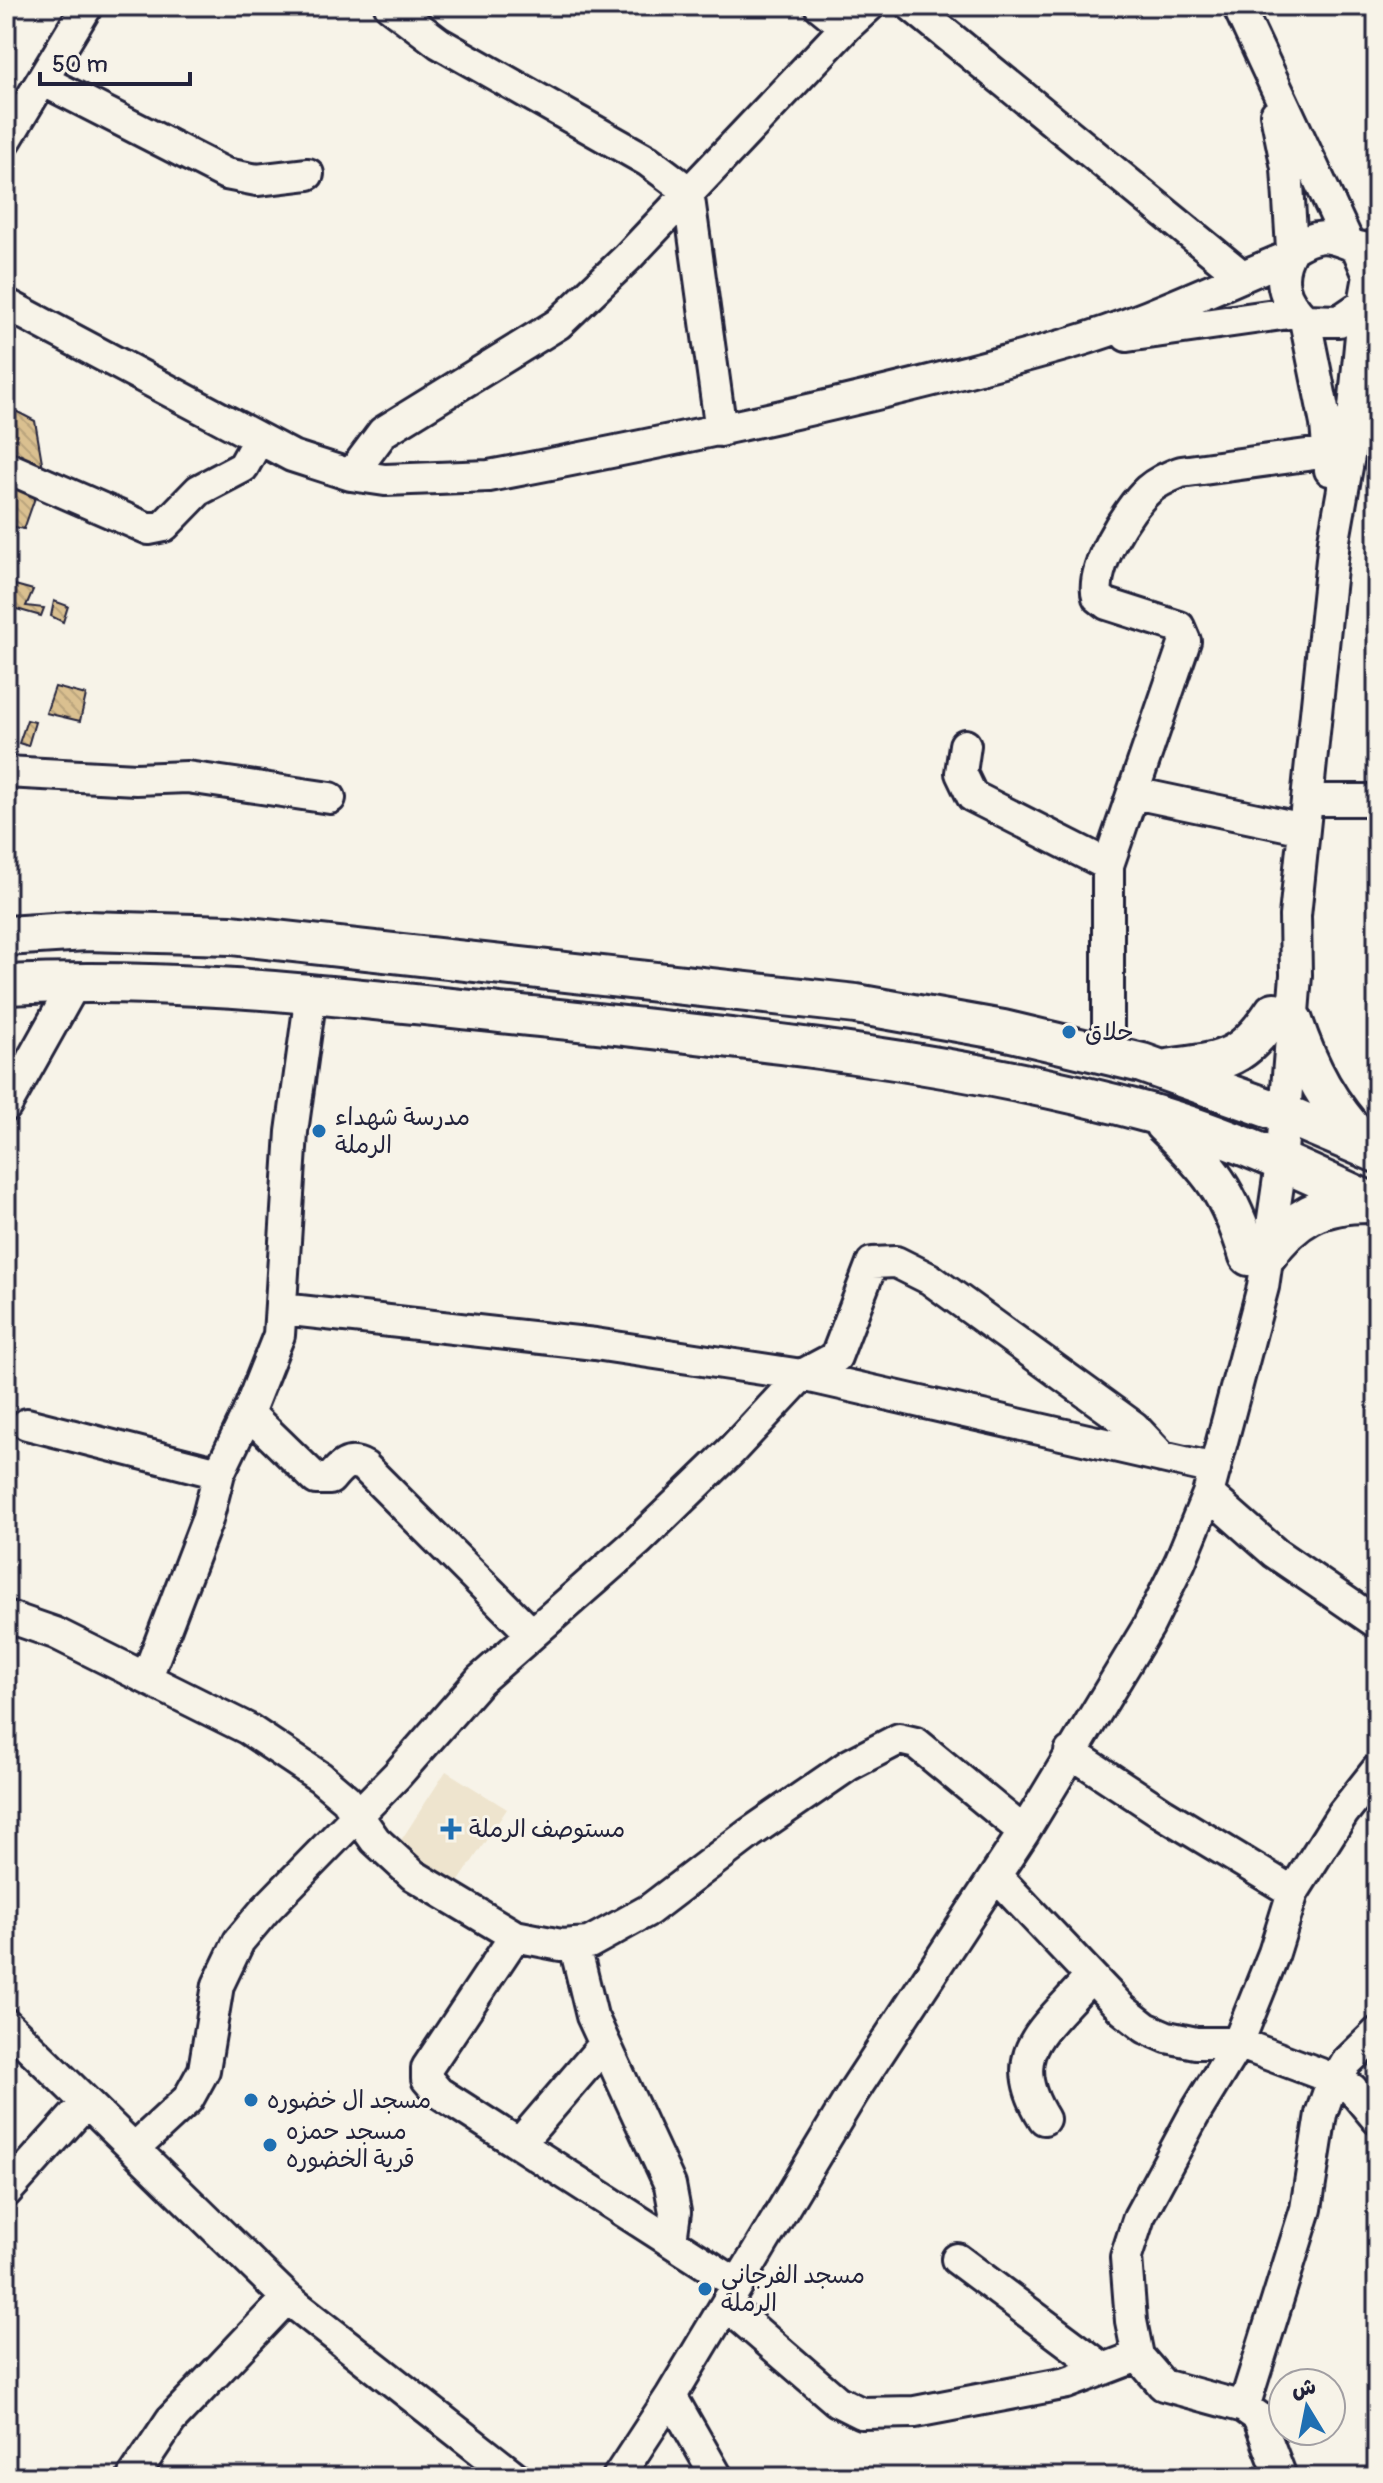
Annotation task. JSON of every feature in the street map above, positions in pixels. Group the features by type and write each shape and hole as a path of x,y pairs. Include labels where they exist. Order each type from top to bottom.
{"main road":[{"path":"6,936 86,931 231,935 856,1004 1108,1053 1275,1111 1374,1152"},
{"path":"6,985 76,981 311,994 658,1030 1009,1078 1153,1114 1271,1159 1374,1204"},
{"path":"1162,1070 1221,1061 1243,1050 1283,1017 1337,1113 1374,1152"},
{"path":"1153,1114 1204,1164 1225,1191 1258,1255 1311,1212 1336,1204 1374,1204"}],"street":[{"path":"6,140 87,6"},
{"path":"390,6 439,43 648,161 688,191 721,431"},
{"path":"820,6 846,27"},
{"path":"351,475 383,432 558,324 627,258 688,191 869,6"},
{"path":"912,6 1242,276"},
{"path":"618,2477 671,2396 854,2091 1024,1832 1148,1627 1212,1482 1247,1344 1271,1159 1283,1017 1334,540 1352,451 1370,297 1369,276 1361,247 1238,6"},
{"path":"1258,46 1283,144 1290,253 1282,286 1300,316 1352,451"},
{"path":"44,81 226,174 257,180 308,174"},
{"path":"6,304 292,456 351,475 385,480 489,476 721,431 1069,343 1195,298 1321,235 1361,247"},
{"path":"1069,343 1300,316 1339,321 1370,297"},
{"path":"6,467 149,529 164,526 199,490 243,467 258,440"},
{"path":"1108,1053 1108,865 1185,641 1179,627 1107,604 1098,597 1099,570 1130,509 1161,480 1181,472 1352,451"},
{"path":"965,745 961,773 972,796 1108,865"},
{"path":"6,772 136,779 187,777 330,798"},
{"path":"1134,793 1306,814 1377,800"},
{"path":"6,1106 76,981"},
{"path":"147,1677 207,1520 219,1473 248,1413 279,1335 292,1132 311,994"},
{"path":"134,2149 188,2099 204,2070 218,1985 239,1941 413,1757 480,1680 638,1541 731,1451 802,1375 832,1360 839,1353 871,1264 881,1260 896,1262 930,1279 1134,1427 1162,1457"},
{"path":"282,1309 595,1344 802,1375 1162,1457 1212,1482 1275,1553 1377,1623"},
{"path":"248,1413 316,1479 330,1479 342,1464 350,1462 365,1467 531,1633"},
{"path":"27,1424 219,1473"},
{"path":"6,1616 55,1633 260,1737 320,1777 356,1814 375,1840 413,1875 515,1936 575,1946 602,1937 649,1910 849,1765 899,1739 916,1743 1024,1832"},
{"path":"1070,1752 1164,1814 1293,1892"},
{"path":"1281,2477 1258,2417 1244,2407 1171,2389 1155,2378 1138,2356 1126,2278 1129,2238 1194,2115 1238,2043 1274,1953 1293,1892 1343,1813 1377,1770"},
{"path":"996,1876 1090,1977 1146,2028 1196,2043 1238,2043 1334,2079 1352,2089 1377,2119"},
{"path":"515,1936 427,2068 427,2074 438,2092 671,2241 732,2295 837,2401 861,2413 915,2412 1067,2383 1138,2356"},
{"path":"575,1946 587,2002 604,2045 670,2185 675,2212 671,2241"},
{"path":"1044,2119 1026,2081 1029,2049 1090,1977"},
{"path":"6,2024 287,2298 515,2477"},
{"path":"1244,2407 1306,2209 1321,2114 1334,2079 1377,2033"},
{"path":"519,2144 604,2045"},
{"path":"6,2192 86,2103"},
{"path":"957,2259 1104,2369"},
{"path":"133,2477 171,2420 287,2298"},
{"path":"671,2396 717,2477"}],"shaded area":[{"name":"مستوصف الرملة","path":"446,1771 507,1809 457,1884 396,1848"}],"building":[{"path":"6,406 35,421 43,468 6,448"},
{"path":"6,482 36,495 24,529 6,525"},
{"path":"15,585 33,590 26,606 44,608 41,616 6,606"},
{"path":"54,601 68,606 63,622 51,616"},
{"path":"55,687 86,695 80,721 46,713"},
{"path":"27,720 35,722 28,746 19,743"}],"place":[{"name":"حلاق","path":"1069,1032"},
{"name":"مدرسة شهداء الرملة","path":"319,1131"},
{"name":"مستوصف الرملة","path":"451,1829"},
{"name":"مسجد ال خضوره","path":"251,2100"},
{"name":"مسجد حمزه قرية الخضوره","path":"270,2145"},
{"name":"مسجد الفرجاني الرمله","path":"705,2289"}]}
